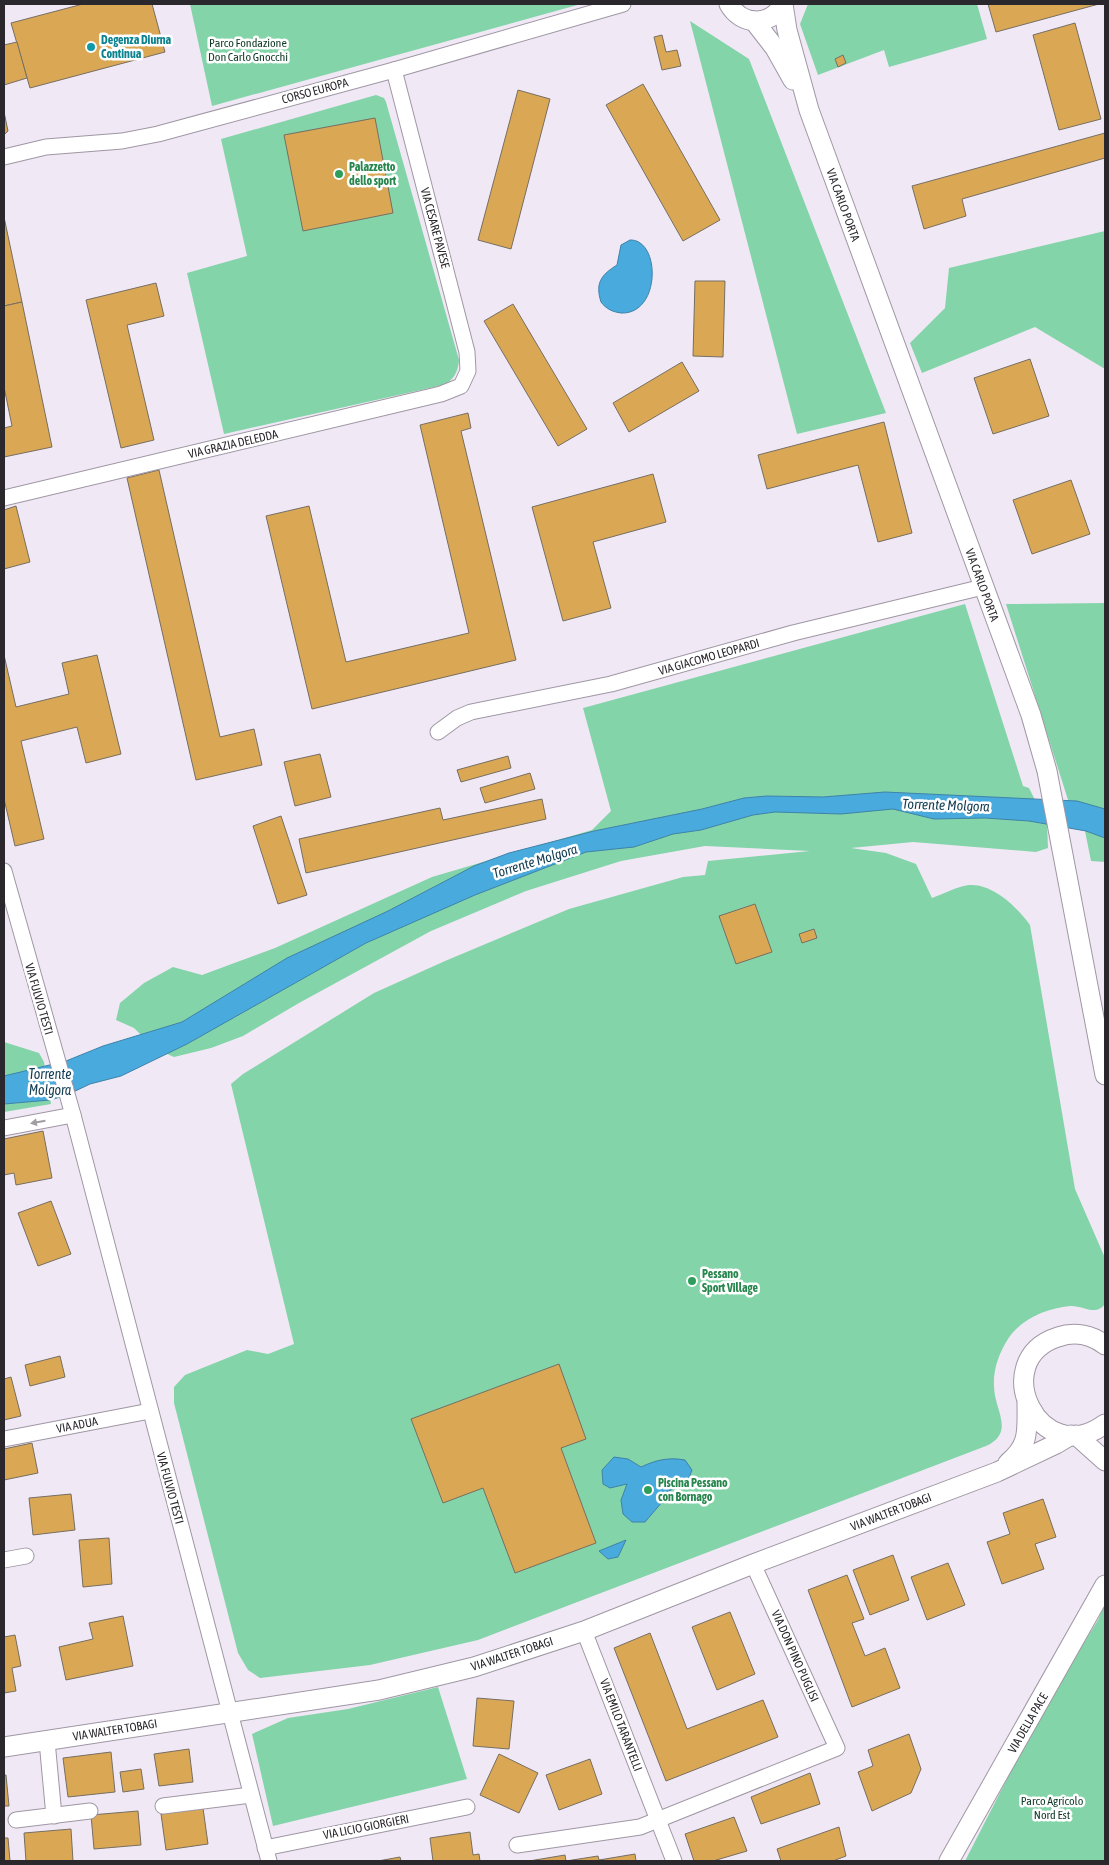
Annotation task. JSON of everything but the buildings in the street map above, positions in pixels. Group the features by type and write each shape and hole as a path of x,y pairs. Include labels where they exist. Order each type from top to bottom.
{"street":[{"name":"CORSO EUROPA","path":"4,157 46,147 122,141 158,134 394,70 623,4"},
{"path":"729,4 738,16 754,21 771,17 783,4"},
{"name":"VIA CARLO PORTA","path":"783,4 786,25 809,110 1031,716 1046,771 1065,861 1105,1075"},
{"name":"VIA CARLO PORTA","path":"754,21 775,48 809,110"},
{"name":"VIA CESARE PAVESE","path":"394,70 467,352 468,371 461,386"},
{"name":"VIA GRAZIA DELEDDA","path":"4,498 441,394 461,386"},
{"name":"VIA GIACOMO LEOPARDI","path":"438,732 457,718 471,712 611,684 793,634 983,587"},
{"name":"VIA FULVIO TESTI","path":"5,878 71,1109 267,1854"},
{"path":"4,1128 71,1109"},
{"name":"VIA WALTER TOBAGI","path":"997,1472 1023,1448 1027,1434 1027,1404 1023,1386 1024,1374 1028,1363 1039,1348 1054,1338 1068,1334 1103,1340"},
{"path":"1027,1404 1036,1418 1046,1427 1058,1433 1074,1435 1105,1461"},
{"name":"VIA ADUA","path":"4,1439 150,1411"},
{"name":"VIA WALTER TOBAGI","path":"4,1747 388,1688 474,1667 584,1631 753,1564 997,1472 1074,1435 1092,1432 1105,1424"},
{"path":"4,1560 26,1556"},
{"name":"VIA DON PINO PUGLISI","path":"658,1820 836,1748 753,1564"},
{"name":"VIA DELLA PACE","path":"950,1861 1105,1585"},
{"name":"VIA EMILO TARANTELLI","path":"584,1631 674,1861"},
{"path":"47,1741 54,1816"},
{"path":"163,1806 251,1795"},
{"name":"VIA LICIO GIORGIERI","path":"267,1854 467,1807"},
{"path":"16,1820 90,1811"},
{"path":"517,1845 627,1830 658,1820"}],"green space":[{"name":"Parco Fondazione Don Carlo Gnocchi","path":"190,4 581,4 212,106"},
{"path":"808,4 977,4 987,39 889,67 884,50 818,75 800,24"},
{"path":"690,21 749,59 886,413 797,434"},
{"path":"376,95 384,98 386,102 459,360 458,368 453,378 443,385 224,434 187,273 247,256 221,139"},
{"path":"1105,231 1105,369 1035,327 922,373 910,343 945,308 949,268"},
{"path":"1105,603 1105,862 1091,861 1080,806 1069,803 1006,604"},
{"name":"Pessano Sport Village","path":"965,604 1023,786 1029,788 1047,824 1048,848 1036,852 913,842 851,848 886,853 916,864 932,898 955,888 969,885 987,888 1012,904 1030,925 1075,1189 1105,1258 1105,1304 1097,1310 1075,1306 1052,1309 1027,1320 1013,1332 1002,1350 994,1374 995,1395 1002,1427 1000,1434 995,1440 986,1446 478,1640 370,1665 260,1678 248,1670 238,1653 174,1403 174,1387 185,1375 247,1350 268,1354 294,1344 231,1084 243,1074 374,993 569,909 683,877 705,875 708,861 810,851 705,846 621,861 526,891 431,931 299,1003 243,1036 211,1048 174,1057 154,1048 134,1028 116,1020 120,1003 144,983 173,967 202,975 275,948 432,877 592,830 611,811 583,708"},
{"path":"4,1042 39,1053 44,1062 51,1104 4,1112"},
{"name":"Parco Agricolo Nord Est","path":"1105,1604 1105,1861 965,1861 1043,1709 1098,1620"},
{"path":"438,1687 467,1779 273,1826 252,1734 288,1718 348,1709"}],"water":[{"path":"630,240 640,243 647,251 651,263 652,277 650,291 644,302 634,310 621,313 610,310 601,302 599,285 603,276 617,265 621,245"},
{"name":"Torrente Molgora","path":"885,792 1077,801 1105,809 1105,838 1086,831 1029,821 985,818 934,819 893,809 841,814 775,812 753,815 701,830 673,834 634,847 586,852 475,895 366,943 187,1044 121,1076 90,1084 67,1095 50,1100 4,1104 4,1076 66,1061 103,1046 182,1022 287,958 388,911 474,866 509,853 594,831 702,809 744,798 767,796 823,797"},
{"name":"Piscina Pessano con Bornago","path":"614,1457 628,1459 641,1467 662,1460 685,1460 692,1470 687,1483 666,1492 663,1501 645,1522 632,1522 623,1514 621,1500 627,1484 610,1488 603,1484 602,1470"},
{"path":"626,1540 618,1557 608,1559 599,1551"}],"place":[{"name":"Degenza Diurna Continua","path":"91,47"},
{"name":"Palazzetto dello sport","path":"339,174"},
{"name":"Pessano Sport Village","path":"692,1281"},
{"name":"Piscina Pessano con Bornago","path":"648,1490"}]}
